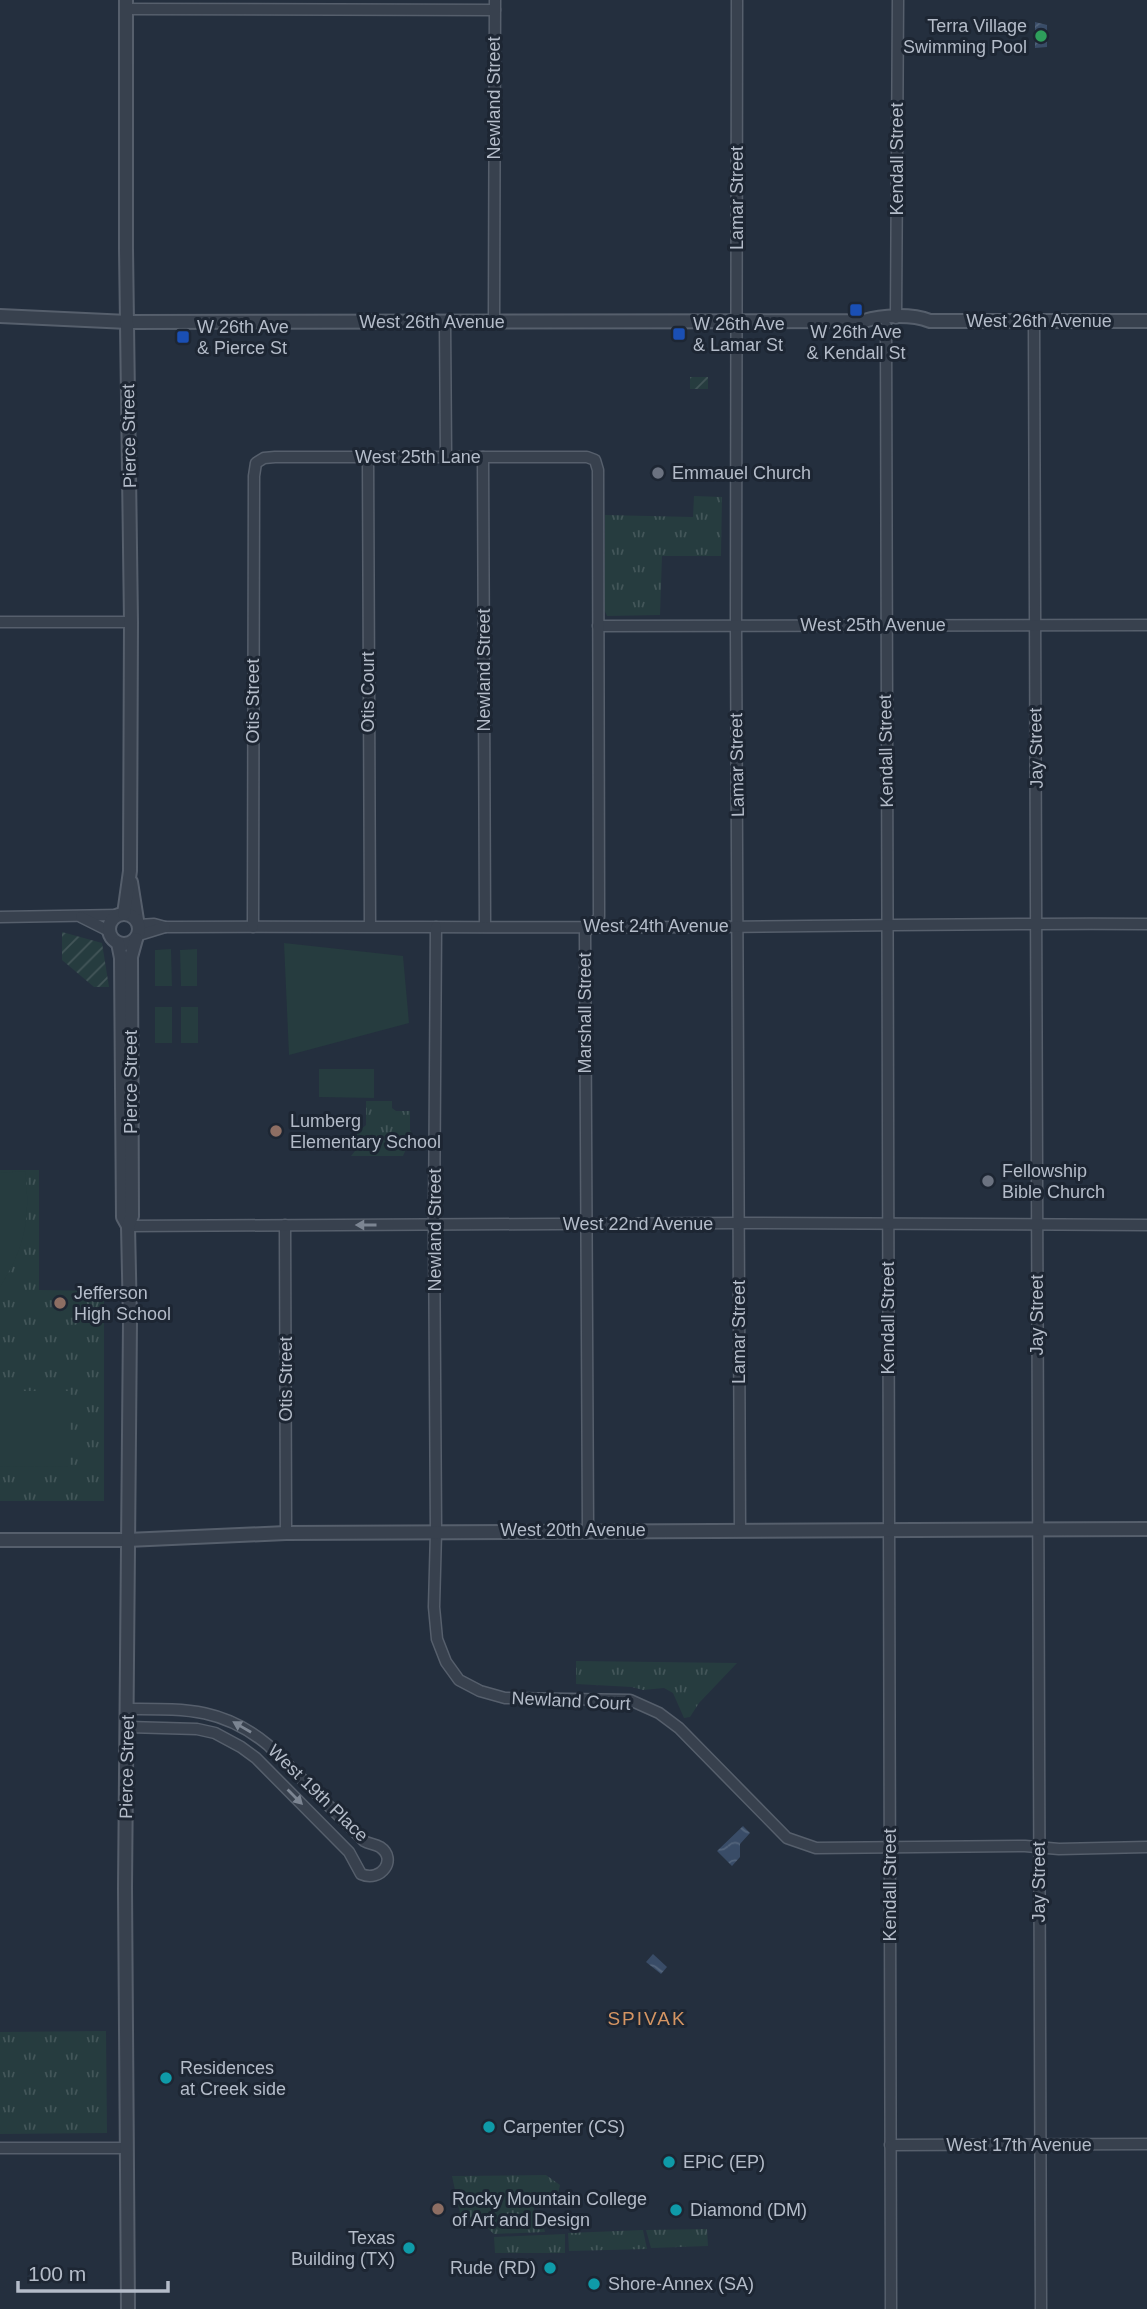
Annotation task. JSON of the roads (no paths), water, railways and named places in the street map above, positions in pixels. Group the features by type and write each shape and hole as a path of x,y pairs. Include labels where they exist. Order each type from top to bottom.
{"street":[{"name":"Lamar Street","path":"737,0 736,626 740,1530"},
{"name":"Kendall Street","path":"891,2309 885,626 898,0"},
{"path":"126,5 495,5"},
{"name":"Pierce Street","path":"126,5 131,622 130,871 138,930 131,957 132,1216 128,1226 130,1321 125,1888 128,2309"},
{"name":"Newland Street","path":"494,322 495,5"},
{"name":"West 26th Avenue","path":"0,316 128,322 864,321 874,326 921,318 930,321 1147,321"},
{"name":"Jay Street","path":"1034,321 1041,2309"},
{"path":"445,322 446,457"},
{"name":"Otis Court","path":"368,457 369,926"},
{"name":"Newland Street","path":"482,457 485,926"},
{"name":"West 25th Lane","path":"254,476 256,463 264,458 587,457 595,460"},
{"name":"Marshall Street","path":"588,1530 585,933 599,917 598,470 595,460"},
{"name":"Otis Street","path":"253,927 254,476"},
{"path":"0,622 131,622"},
{"name":"West 25th Avenue","path":"598,626 1147,625"},
{"name":"Pierce Street","path":"121,915 130,871"},
{"path":"109,932 111,922 121,915"},
{"path":"0,917 121,915 138,930 128,944 118,943 109,932 80,917"},
{"name":"West 24th Avenue","path":"138,930 154,924 165,927 1147,924"},
{"name":"Newland Street","path":"436,927 436,1532"},
{"name":"Pierce Street","path":"118,943 121,958 123,1217 128,1226"},
{"name":"West 22nd Avenue","path":"128,1226 1147,1224"},
{"name":"Otis Street","path":"285,1225 286,1533"},
{"name":"West 20th Avenue","path":"0,1540 127,1540 286,1533 588,1530 1147,1529"},
{"name":"Newland Court","path":"436,1532 433,1607 437,1639 446,1662 459,1680 480,1691 505,1698 630,1700 659,1713 679,1728 787,1838 816,1848 889,1847"},
{"name":"West 19th Place","path":"128,1709 200,1711 221,1716 251,1732 268,1745 364,1841 383,1850 386,1857 385,1868 373,1877 361,1874 355,1868 349,1852 256,1758 233,1742 215,1733 197,1729 128,1727"},
{"path":"889,1847 1147,1847"},
{"name":"West 17th Avenue","path":"890,2145 1147,2144"},
{"path":"0,2148 127,2148"}],"water":[{"name":"Terra Village Swimming Pool","path":"1035,22 1047,25 1047,47 1035,48"},
{"path":"743,1826 750,1833 740,1844 740,1857 732,1866 717,1851"},
{"path":"653,1954 667,1967 661,1974 646,1962"}],"place":[{"name":"Terra Village Swimming Pool","path":"1041,36"},
{"name":"W 26th Ave & Kendall St","path":"856,310"},
{"name":"W 26th Ave & Lamar St","path":"679,334"},
{"name":"W 26th Ave & Pierce St","path":"183,337"},
{"name":"Emmauel Church","path":"658,473"},
{"name":"Lumberg Elementary School","path":"276,1131"},
{"name":"Fellowship Bible Church","path":"988,1181"},
{"name":"Jefferson High School","path":"60,1303"},
{"name":"Residences at Creek side","path":"166,2078"},
{"name":"Carpenter (CS)","path":"489,2127"},
{"name":"EPiC (EP)","path":"669,2162"},
{"name":"Rocky Mountain College of Art and Design","path":"438,2209"},
{"name":"Diamond (DM)","path":"676,2210"},
{"name":"Texas Building (TX)","path":"409,2248"},
{"name":"Rude (RD)","path":"550,2268"},
{"name":"Shore-Annex (SA)","path":"594,2284"}],"district":[{"name":"SPIVAK","path":"647,2018"}]}
